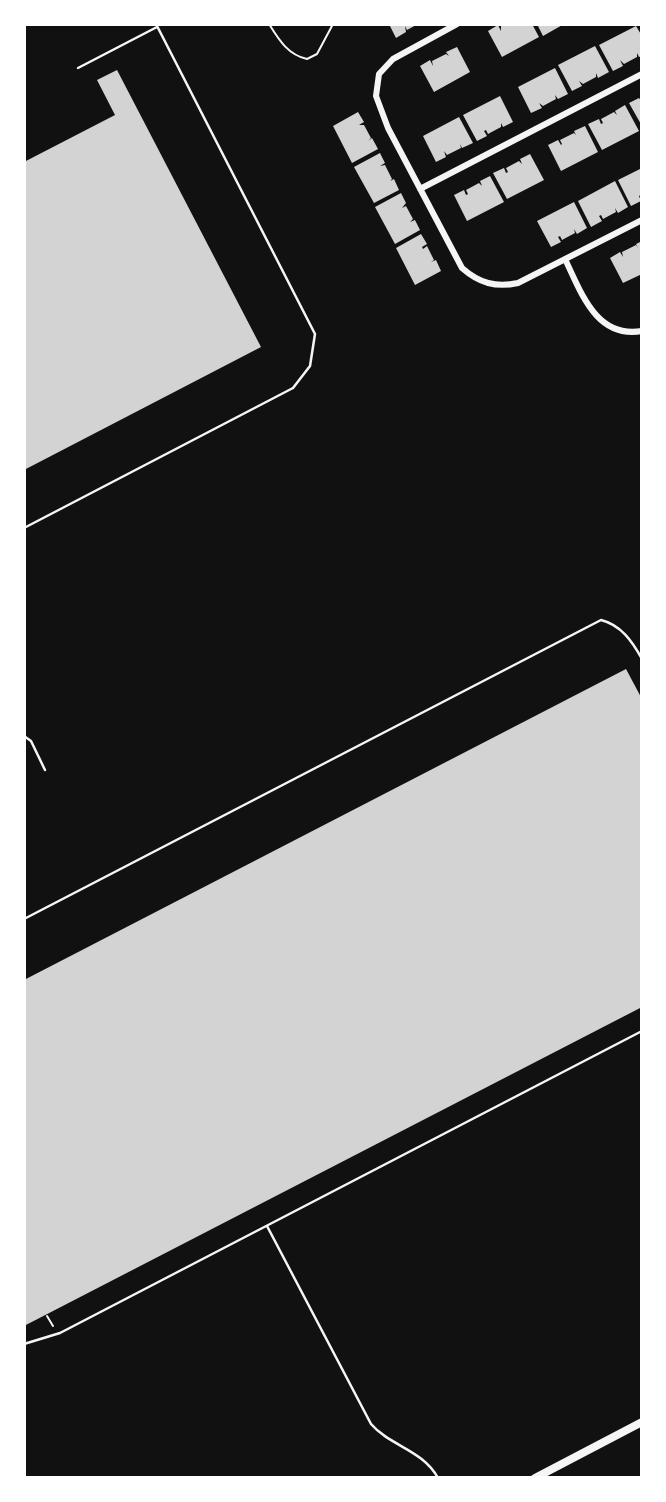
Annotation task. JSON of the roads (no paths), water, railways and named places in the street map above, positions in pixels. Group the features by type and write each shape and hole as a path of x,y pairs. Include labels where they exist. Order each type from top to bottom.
{"street":[{"path":"457,24 399,55 379,74 376,96 380,109 457,261 476,279 485,283 507,285 642,220"},
{"path":"420,189 642,74"},
{"path":"565,259 590,310 604,323 629,334 642,331"},
{"path":"535,1478 642,1422"}],"lane":[{"path":"24,528 293,388 310,366 315,334 157,26 78,68"},
{"path":"24,919 601,620 611,622 620,629 642,659"},
{"path":"24,736 31,741 46,770"},
{"path":"24,1344 60,1334 642,1031"},
{"path":"267,1226 371,1423 389,1440 424,1460 438,1478"}]}
